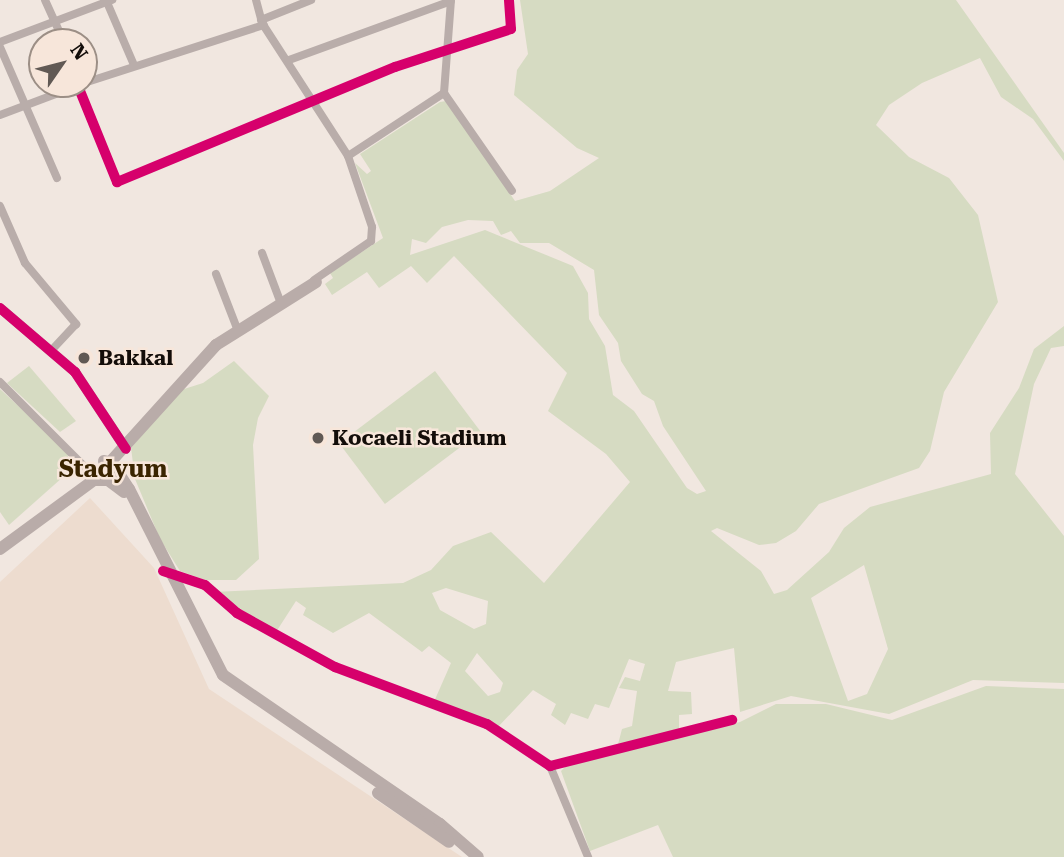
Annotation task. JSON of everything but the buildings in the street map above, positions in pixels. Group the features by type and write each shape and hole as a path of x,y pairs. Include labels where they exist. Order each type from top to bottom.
{"main road":[{"path":"0,540 92,477 125,446 187,373 237,329 315,281"},
{"path":"237,329 315,281"},
{"path":"125,446 126,490"},
{"path":"108,461 126,490 223,675 440,824 478,857"},
{"path":"92,477 108,480 126,490"},
{"path":"0,549 59,501"},
{"path":"167,571 202,656 230,692 468,857"}],"street":[{"path":"45,0 58,28"},
{"path":"256,0 262,23 318,103 348,156 373,235 315,281"},
{"path":"98,78 262,23 311,0"},
{"path":"86,98 117,182 451,48 511,29 509,0"},
{"path":"57,178 0,44 108,1 134,65"},
{"path":"289,60 452,1 451,48 444,93 512,191"},
{"path":"348,156 444,93"},
{"path":"0,115 43,98"},
{"path":"0,206 25,263 76,324 53,349"},
{"path":"262,253 280,301"},
{"path":"216,274 237,329"},
{"path":"0,308 53,349 92,392 125,446"},
{"path":"0,382 92,477"},
{"path":"167,571 205,585 237,613 335,667 487,724 550,766 588,857"},
{"path":"550,766 732,720"}],"shaded area":[{"path":"90,498 154,568 209,689 462,857 0,857 0,582"}],"green space":[{"path":"520,0 956,0 1064,153 1064,161 1033,119 1001,97 980,58 922,83 889,105 876,125 909,157 949,178 978,215 998,302 944,392 930,451 919,468 819,504 796,531 776,543 759,545 717,528 711,531 761,571 774,594 787,590 829,552 844,528 870,507 991,474 990,433 1019,388 1034,349 1064,326 1064,346 1051,348 1034,384 1015,474 1064,536 1064,683 973,680 889,714 791,696 740,712 734,648 676,662 668,691 691,692 692,714 679,715 679,732 617,748 622,729 632,726 637,691 619,688 625,677 640,681 645,664 629,659 609,708 595,704 588,719 571,713 565,725 551,715 556,704 533,690 497,728 433,704 451,663 429,646 422,652 369,613 333,633 303,615 306,608 296,601 276,632 214,592 403,583 431,570 453,546 491,532 544,583 630,482 606,454 548,411 567,373 454,256 427,283 411,266 379,288 367,272 332,295 325,284 333,278 330,273 383,238 355,163 367,174 371,171 360,154 440,102 446,101 515,201 550,191 599,158 577,148 514,95 517,70 528,54","holes":["468,220 493,221 501,235 511,231 520,243 549,243 594,270 599,315 618,343 621,361 642,394 654,401 663,426 706,491 697,494 687,488 634,411 613,395 605,346 589,319 588,293 573,266 485,230 410,255 412,239 426,243 442,227","864,565 888,649 867,694 848,701 811,598","446,588 488,601 486,624 474,629 440,610 432,593","477,653 503,683 500,692 488,696 465,671"]},
{"path":"234,361 269,396 258,418 253,445 259,559 236,580 205,580 180,571 160,539 135,479 131,448 181,390 203,383"},
{"path":"29,366 76,421 60,432 7,383"},
{"name":"Kocaeli Stadium","path":"435,371 481,432 385,504 339,443"},
{"path":"0,389 66,450 72,469 9,525 0,512"},
{"path":"986,686 1064,689 1064,857 673,857 658,825 590,851 561,771 567,765 740,722 776,704 826,704 892,720"}],"cycle path":[{"path":"83,98 117,182 395,67 511,29 509,0"},
{"path":"0,308 75,372 126,449"},
{"path":"163,571 205,585 237,613 335,667 487,724 550,766 732,720"}],"place":[{"name":"Bakkal","path":"84,358"},
{"name":"Kocaeli Stadium","path":"318,438"}],"district":[{"name":"Stadyum","path":"113,470"}]}
